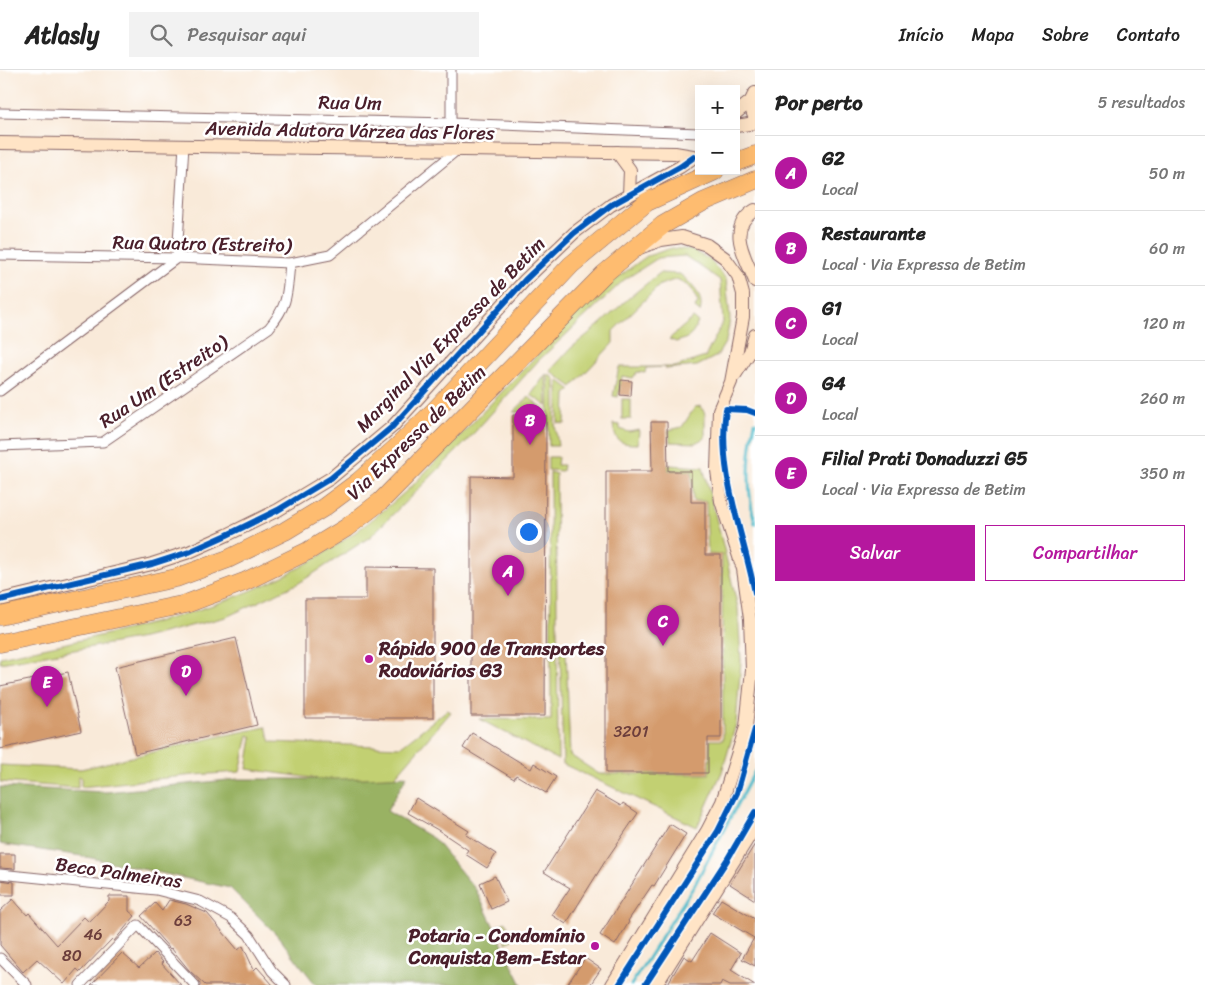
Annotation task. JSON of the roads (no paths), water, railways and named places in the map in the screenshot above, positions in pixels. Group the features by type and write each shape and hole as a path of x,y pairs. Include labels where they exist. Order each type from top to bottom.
{"highway":[{"path":"0,616 176,578 228,559 285,532 323,508 358,482 410,434 571,264 646,202 706,175"},
{"name":"Via Expressa de Betim","path":"0,643 186,604 252,578 308,551 346,528 382,501 604,274 630,251 671,220 703,202 755,180"}],"street":[{"path":"451,70 451,124"},
{"path":"740,108 753,97"},
{"path":"753,97 752,113 755,118"},
{"name":"Rua Um","path":"0,113 451,124 695,133"},
{"path":"740,125 755,123"},
{"name":"Avenida Adutora Várzea das Flores","path":"0,143 675,153 695,157"},
{"path":"0,391 177,258 184,145"},
{"name":"Rua Quatro (Estreito)","path":"1,256 177,258 290,263 330,255 456,151"},
{"path":"617,152 630,170 629,195"},
{"name":"Marginal Via Expressa de Betim","path":"0,600 152,564 189,552 278,510 331,478 392,427 525,280 574,233 611,205 695,158"},
{"path":"755,210 745,219 740,230 739,242 742,253 755,280"},
{"path":"630,251 661,240 682,238 707,245 725,258 738,276 743,294 743,317 731,382"},
{"name":"Rua Um (Estreito)","path":"0,446 103,442 269,328 280,315 286,300 290,263"},
{"path":"612,985 707,831 722,802 746,727 752,670 750,619 743,569 721,501 717,470 719,410 731,382 750,352 755,335"},
{"path":"656,985 755,827"},
{"name":"Beco Palmeiras","path":"0,874 156,890 200,901 231,918 249,935 272,971 286,985"},
{"path":"80,985 138,925 195,985"},
{"path":"0,958 27,985"}],"waterway":[{"path":"755,422 749,472 750,498 755,523"},
{"path":"631,985 694,886 755,771"}],"place":[{"name":"Restaurante","path":"530,445"},
{"name":"G2","path":"508,596"},
{"name":"G1","path":"663,646"},
{"name":"Rápido 900 de Transportes Rodoviários G3","path":"369,659"},
{"name":"G4","path":"186,696"},
{"name":"Filial Prati Donaduzzi G5","path":"47,707"},
{"name":"Potaria - Condomínio Conquista Bem-Estar","path":"595,946"}]}
